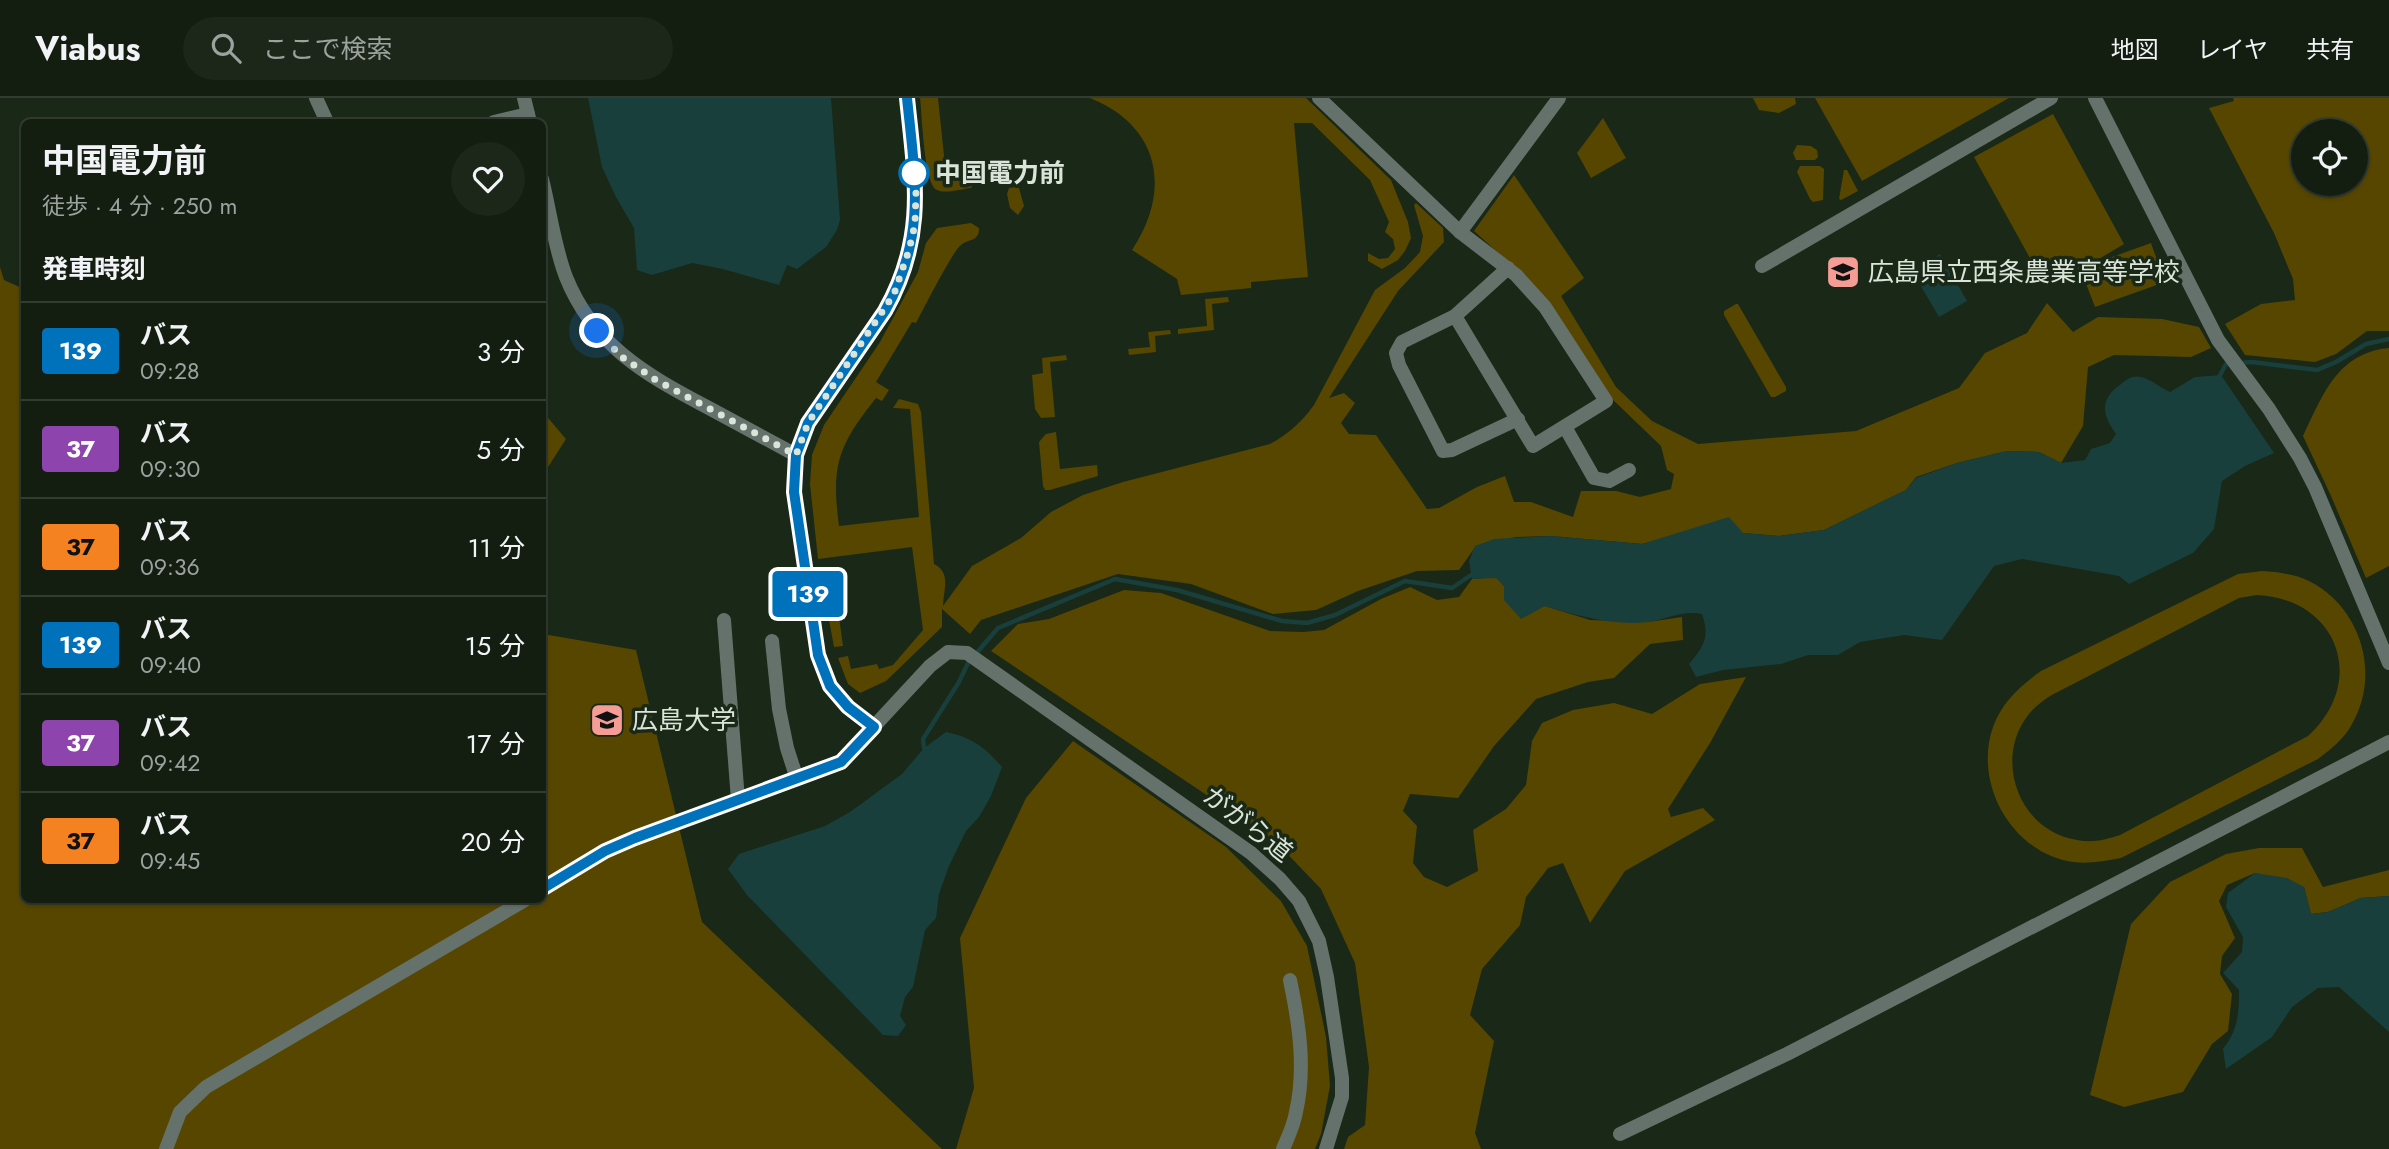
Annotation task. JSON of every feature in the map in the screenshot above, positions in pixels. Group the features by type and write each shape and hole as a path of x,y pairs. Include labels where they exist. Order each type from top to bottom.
{"street":[{"path":"316,98 326,119"},
{"path":"524,98 529,118"},
{"path":"546,887 605,851 635,838 841,762 874,727 848,707 830,686 818,655 794,492 796,455 808,423 894,294 909,250 915,224 916,192 907,98"},
{"path":"1319,98 1460,232 1508,268 1545,307 1606,401 1533,446 1455,316"},
{"path":"1460,232 1559,98"},
{"path":"1762,266 2051,98"},
{"path":"2095,98 2218,340 2269,409 2300,458 2315,487 2389,663"},
{"path":"546,196 565,275 574,296 597,331 622,357 656,380 796,455"},
{"path":"1508,268 1455,316 1402,342 1396,353 1399,365 1443,451 1452,450 1518,419"},
{"path":"1565,427 1594,478 1609,481 1629,470"},
{"path":"724,620 738,800"},
{"path":"772,641 779,709 797,779"},
{"name":"ががら道","path":"874,727 930,666 948,652 972,657 1251,853 1280,879 1299,901 1319,941 1341,1067 1342,1097 1326,1149"},
{"path":"1620,1134 1799,1048 2389,742"},
{"path":"166,1149 180,1112 206,1087 520,903"},
{"path":"1283,1149 1296,1114 1301,1076 1298,1019 1290,980"}],"shaded area":[{"path":"920,98 938,98 946,175 970,174 974,177 975,184 971,188 945,192 937,190 933,185 926,163"},
{"path":"1090,98 1306,98 1391,180 1408,222 1411,238 1398,260 1382,269 1368,261 1368,253 1379,259 1388,258 1395,249 1393,239 1385,232 1389,222 1370,180 1312,123 1294,123 1308,277 1251,282 1251,288 1181,295 1177,279 1132,250 1145,227 1155,183 1152,162 1145,143 1132,125 1114,110"},
{"path":"1753,98 1795,98 1796,104 1779,113 1759,110"},
{"path":"1815,98 2009,98 1862,181"},
{"path":"2233,98 2389,98 2389,331 2367,331 2336,354 2315,362 2245,355 2225,324 2261,304 2295,300 2293,279 2274,233 2209,108 2234,101"},
{"path":"2053,114 2124,244 2087,266 2151,243 2165,282 2095,307 2080,268 2046,287 1974,157"},
{"path":"1603,118 1626,158 1591,178 1577,153"},
{"path":"1797,145 1811,146 1817,150 1818,157 1815,160 1796,160 1793,153"},
{"path":"1800,166 1820,166 1824,169 1823,200 1813,202 1810,199 1797,172"},
{"path":"1844,170 1847,170 1858,191 1841,200 1839,199"},
{"path":"1514,175 1584,278 1561,296 1616,387 1652,421 1698,444 1856,431 1959,388 1985,353 2027,333 2047,303 2073,332 2098,317 2162,319 2199,327 2211,348 2191,357 2114,355 2088,367 2083,426 2061,463 2039,452 2007,451 1957,463 1916,477 1906,490 1824,530 1779,536 1743,533 1678,534 1642,544 1551,536 1516,537 1476,546 1459,570 1417,571 1358,591 1316,610 1273,614 1191,584 1118,574 981,620 970,634 942,609 942,627 886,681 860,693 848,684 838,658 848,656 851,669 877,664 879,669 893,665 923,630 912,547 818,559 810,484 812,455 824,425 880,342 918,272 926,243 937,228 971,223 979,228 979,232 976,238 964,243 957,250 916,323 912,322 876,382 889,390 882,401 876,398 845,444 837,471 836,487 839,526 919,517 910,409 893,408 899,399 918,404 921,412 934,564 945,577 943,606 972,566 1021,538 1051,512 1083,495 1270,444 1294,428 1314,405 1375,290 1405,268 1420,252 1423,236 1414,205 1416,203 1443,228 1444,242 1398,291 1329,398 1344,393 1355,403 1341,423 1349,434 1376,435 1427,509 1439,508 1477,487 1505,476 1514,502 1531,502 1573,517 1581,491 1616,491 1640,497 1671,489 1674,474 1667,470 1661,446 1611,398 1518,271 1474,231"},
{"path":"1009,188 1019,188 1024,206 1018,215 1010,208 1007,194"},
{"name":"広島大学","path":"0,267 4,280 21,288 21,903 546,903 546,635 636,650 702,922 942,1149 0,1149"},
{"path":"1228,297 1229,302 1212,304 1214,330 1178,334 1178,329 1207,326 1205,299"},
{"path":"1736,304 1786,387 1786,391 1775,397 1771,397 1724,315 1724,311"},
{"path":"1170,330 1171,334 1155,336 1156,352 1129,355 1128,349 1150,347 1148,332"},
{"path":"2389,348 2389,566 2366,578 2303,436 2325,391 2344,367 2356,358"},
{"path":"1066,355 1067,360 1050,362 1055,417 1041,418 1035,409 1032,375 1043,373 1042,358"},
{"path":"546,416 566,439 546,470"},
{"path":"1056,432 1060,469 1097,465 1098,476 1045,490 1039,442 1046,434"},
{"path":"2262,571 2298,577 2327,593 2342,607 2353,624 2365,664 2361,705 2345,734 2318,759 2121,858 2073,862 2051,856 2032,845 2016,830 2003,812 1993,792 1988,771 1988,749 1993,727 2007,702 2041,671 2238,574","holes":["2257,595 2285,600 2308,611 2325,627 2335,646 2340,668 2337,691 2326,714 2308,736 2120,835 2109,838 2083,841 2057,834 2041,824 2028,810 2018,793 2013,774 2013,755 2017,736 2026,718 2040,703 2239,598"]},
{"path":"1496,577 1504,586 1545,606 1590,620 1648,622 1682,617 1683,640 1650,644 1614,678 1588,682 1536,699 1494,746 1458,798 1410,794 1403,811 1417,826 1413,863 1424,877 1447,887 1478,871 1473,830 1506,809 1526,785 1532,741 1542,723 1573,710 1614,703 1652,714 1700,684 1746,677 1710,743 1668,809 1671,817 1703,808 1715,820 1625,871 1590,923 1563,863 1548,868 1526,897 1520,925 1482,969 1470,1015 1494,1041 1475,1133 1481,1149 1344,1149 1348,1137 1365,1125 1369,1067 1355,963 1321,889 1274,840 991,651 1018,624 1049,619 1124,590 1161,593 1270,631 1303,632 1324,630 1381,599 1410,587 1437,600 1459,597 1472,579"},
{"path":"834,580 843,646 834,647 822,581"},
{"path":"1073,741 1226,847 1281,901 1307,946 1326,1037 1330,1086 1321,1134 1315,1149 956,1149 974,1088 960,938 1026,798"},
{"path":"2259,848 2302,848 2323,887 2389,870 2389,896 2361,898 2328,912 2311,914 2304,887 2255,873 2227,885 2219,901 2235,938 2222,956 2220,974 2232,994 2228,1031 2212,1044 2183,1092 2124,1107 2090,1095 2131,924 2170,882 2226,854"}],"water":[{"path":"588,98 831,98 840,220 837,230 826,247 797,269 787,265 779,285 692,263 652,275 637,270 634,228 602,167"},
{"path":"1940,254 1967,301 1939,317 1912,271"},
{"path":"2221,375 2274,453 2245,466 2222,481 2214,529 2193,553 2129,584 2119,576 2022,559 1994,566 1942,640 1904,635 1860,642 1838,655 1808,655 1781,664 1723,670 1696,677 1689,664 1704,641 1702,614 1688,613 1648,622 1622,623 1583,617 1545,606 1521,619 1504,600 1504,586 1496,578 1472,579 1469,561 1475,546 1494,539 1551,536 1642,544 1729,517 1743,533 1779,536 1824,530 1906,490 1916,478 1957,463 2007,451 2039,452 2061,463 2085,460 2091,449 2110,443 2116,434 2106,414 2106,402 2114,390 2128,379 2144,378 2170,392 2195,377"},
{"path":"946,732 977,744 1002,767 991,796 979,817 966,831 949,866 939,894 936,918 925,930 913,987 905,997 900,1016 906,1025 898,1036 883,1035 747,895 728,869 739,854 825,826 850,812 902,774 924,748"},
{"path":"2255,873 2287,878 2304,887 2311,914 2328,912 2361,898 2389,896 2389,1032 2339,987 2318,988 2292,1007 2272,1037 2226,1069 2223,1049 2237,1021 2239,990 2223,973 2242,952 2243,937 2226,907 2228,893"}],"waterway":[{"path":"2240,363 2317,370 2366,344 2389,339"},
{"path":"2218,379 2226,364 2231,364"},
{"path":"924,748 923,739 968,663 998,628 1115,579 1177,590 1282,621 1307,623 1335,615 1405,581 1452,588 1475,575"}],"bus line":[{"name":"139","path":"546,887 605,851 635,838 841,762 874,727 848,707 830,686 818,655 793,474 796,455 808,423 885,311 894,294 909,250 915,224 916,192 907,98"}],"place":[{"name":"中国電力前","path":"914,173"},
{"name":"広島県立西条農業高等学校","path":"1843,272"},
{"name":"広島大学","path":"607,720"}],"route":[{"path":"597,331 622,357 656,380 796,455 808,423 822,399 885,311 894,294 915,224 914,173"}]}
